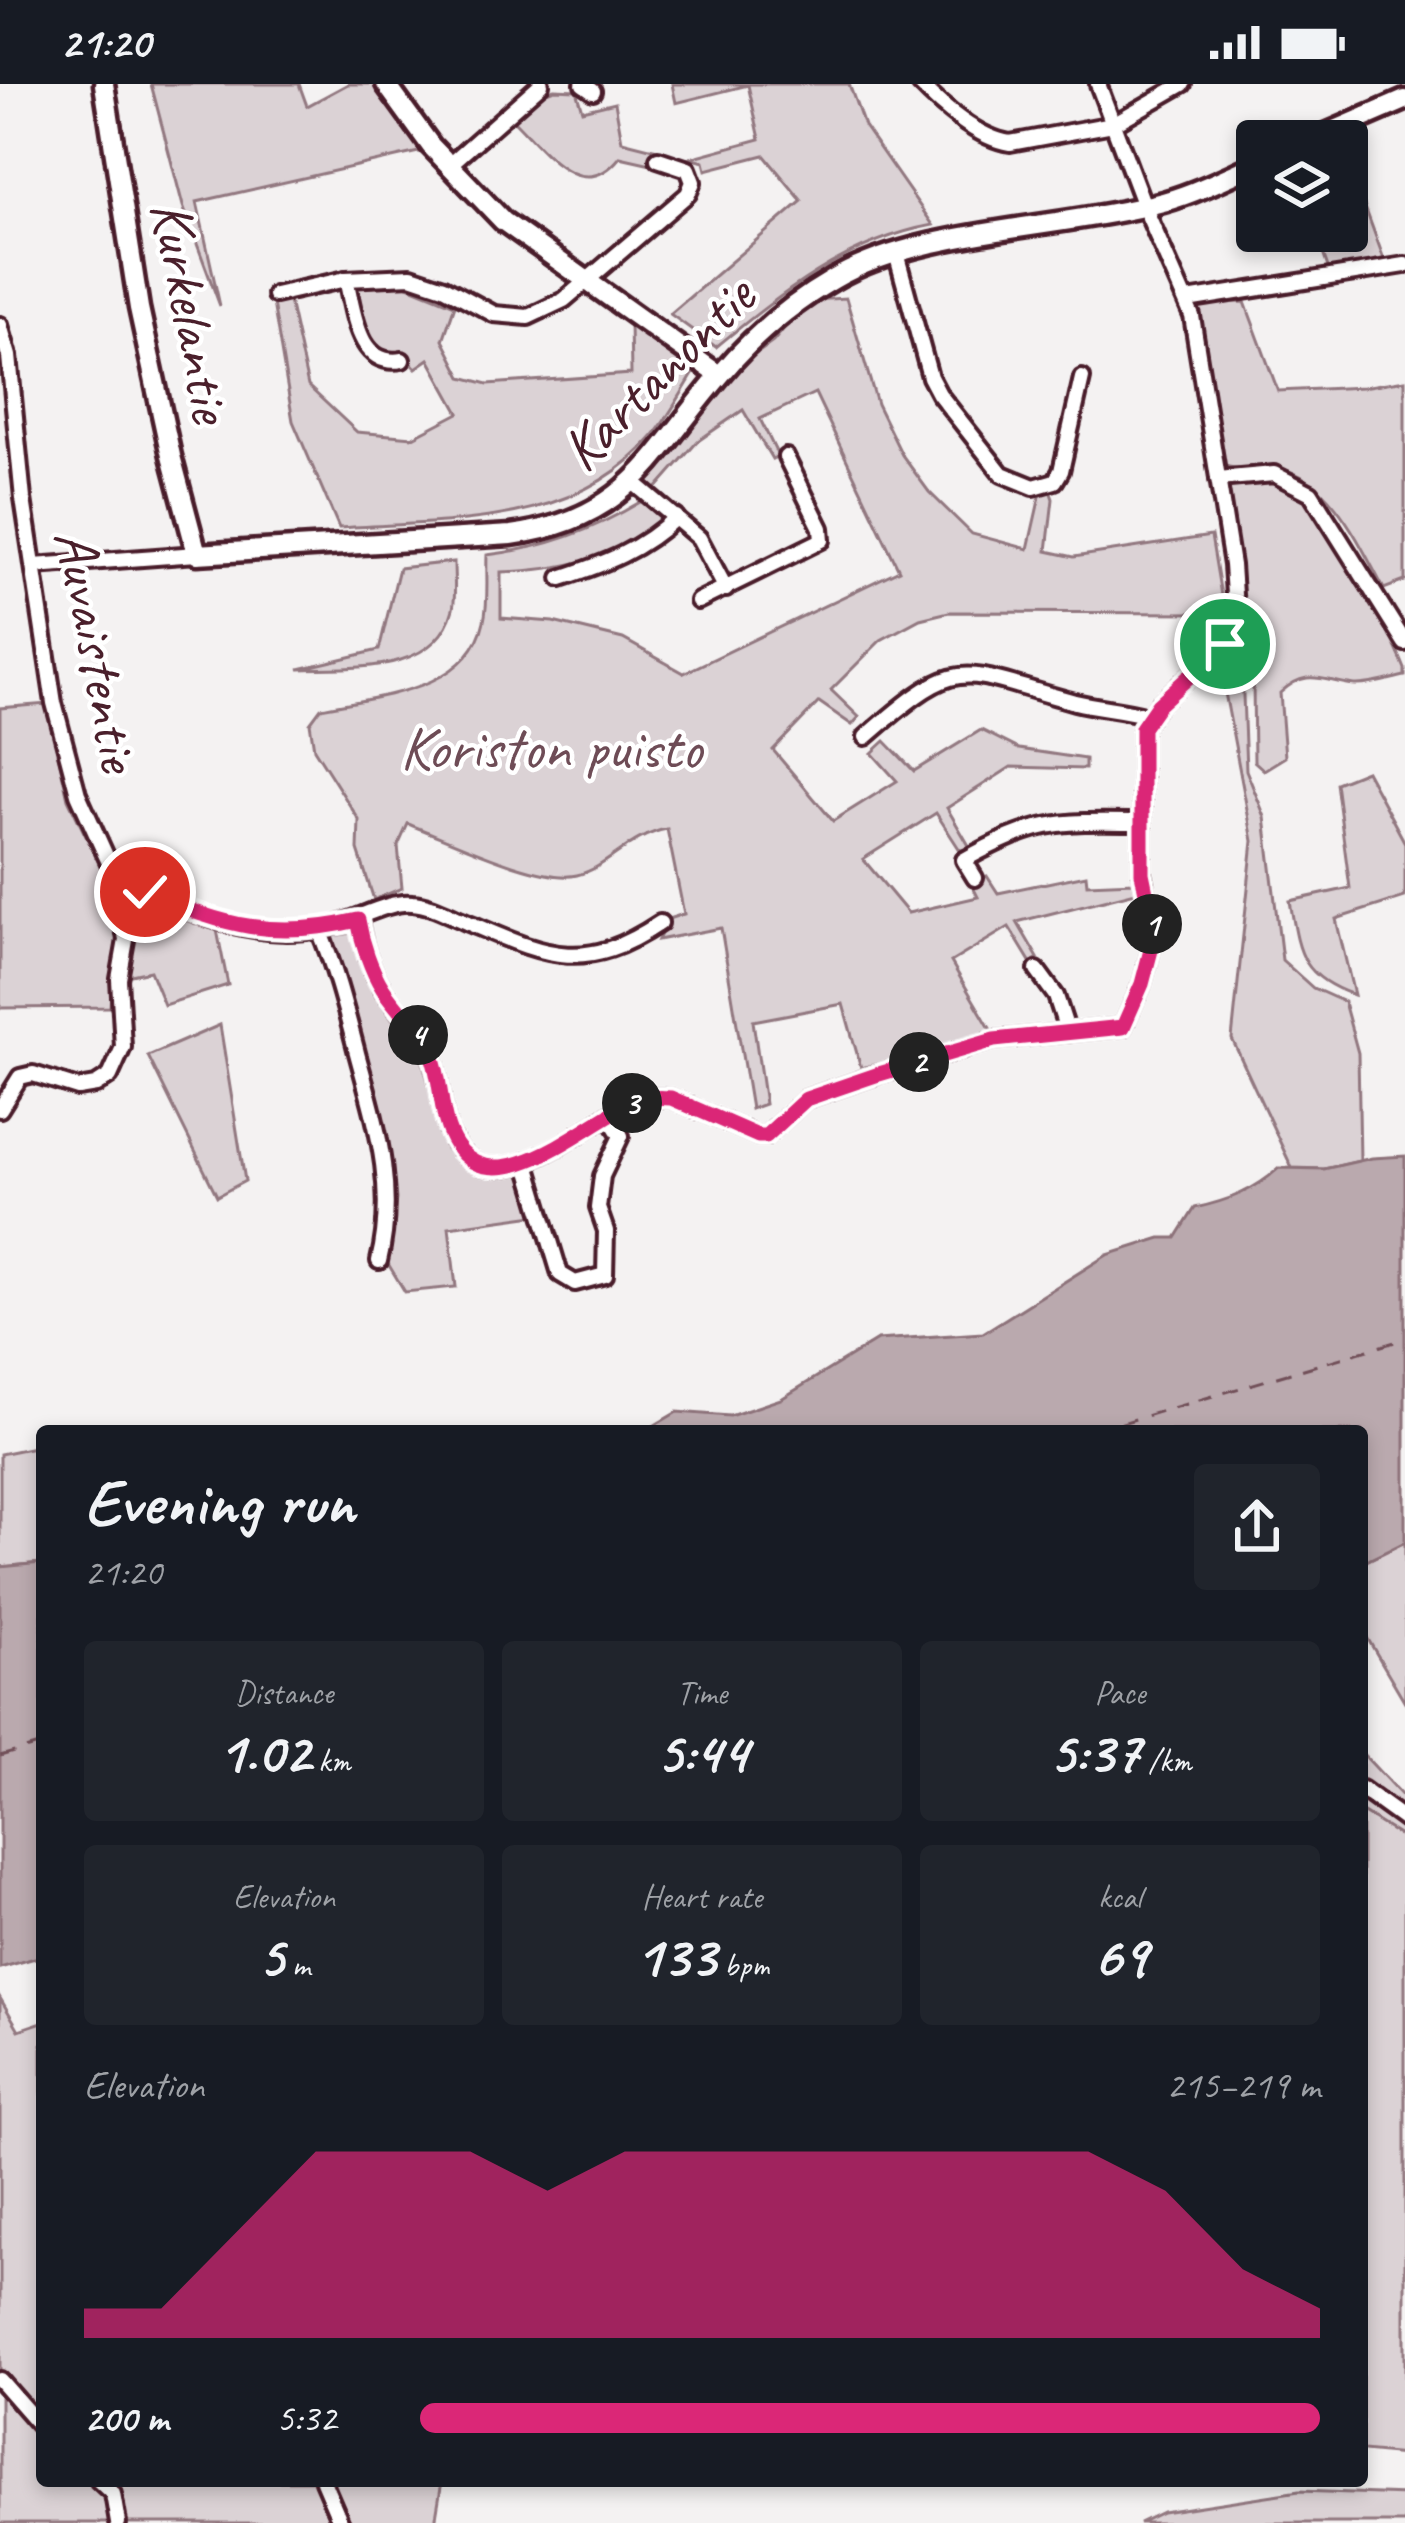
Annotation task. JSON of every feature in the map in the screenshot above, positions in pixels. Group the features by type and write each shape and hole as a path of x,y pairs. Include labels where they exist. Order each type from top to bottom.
{"street":[{"name":"Kurkelantie","path":"104,84 139,308 197,554"},
{"path":"386,84 448,166 503,221 719,375"},
{"path":"448,166 541,84"},
{"path":"920,84 947,108 1003,143 1113,124 1183,84"},
{"path":"358,920 382,988 430,1053 454,1143 480,1163 526,1161 554,1151 608,1115 647,1098 671,1098 766,1136 806,1099 860,1080 994,1040 1123,1027 1142,984 1155,935 1145,899 1139,748 1148,716 1225,644 1236,624 1218,479 1187,299 1144,206 1098,84"},
{"path":"1359,120 1405,100"},
{"path":"275,295 346,279 411,276 444,287 483,310 518,318 550,308 587,283 688,194 693,182 688,170 658,159"},
{"name":"Kartanontie","path":"34,566 536,532 584,514 633,482 719,375 795,303 853,268 896,253 1144,206 1236,173"},
{"path":"896,253 933,385 991,463 1010,480 1034,488 1055,482 1082,378"},
{"path":"1187,299 1405,265"},
{"path":"346,279 368,349 382,359 402,360"},
{"name":"Auvaistentie","path":"0,325 16,407 54,703 90,826 116,878 126,940 119,980 124,1026 118,1063 110,1076 78,1088 33,1074 20,1077 0,1109"},
{"path":"0,410 16,407"},
{"path":"698,601 822,540 817,518 786,458"},
{"path":"1218,479 1274,474 1311,493 1405,643"},
{"path":"633,482 707,548 726,589"},
{"path":"561,578 614,560 676,517"},
{"path":"867,738 915,694 935,681 962,674 992,677 1081,704 1148,716"},
{"path":"975,878 964,860 1032,826 1141,822"},
{"path":"116,878 226,925 319,930 394,904 419,904 545,953 567,956 613,947 660,923"},
{"path":"319,930 334,969 386,1166 386,1234 380,1262"},
{"path":"1037,970 1056,995 1068,1033"},
{"path":"526,1161 560,1274 574,1283 605,1275 606,1231 598,1208 602,1176 621,1136 608,1115"},
{"path":"1368,1793 1405,1820"},
{"path":"0,2380 36,2421"},
{"path":"105,2487 113,2494 118,2523"},
{"path":"326,2487 341,2523"}],"green space":[{"path":"151,84 299,84 307,106 348,84 378,84 423,151 197,202 220,306 183,206"},
{"path":"672,84 849,84 864,126 933,225 844,256 791,289 716,347 670,314 802,201 764,155 706,170 704,162 690,158 760,139 748,85 676,103"},
{"path":"554,89 576,90 582,110 615,102 622,141 654,149 651,164 620,157 591,176 563,168 513,120"},
{"path":"1368,215 1385,262 1329,270 1323,252 1368,252"},
{"path":"401,283 455,305 443,340 462,377 488,384 631,374 630,323 699,365 654,435 622,466 587,488 509,514 339,528 293,421 273,303 289,301 308,386 357,432 413,437 459,413 429,359 416,368 401,351 385,354 365,333 355,286"},
{"name":"Koriston puisto","path":"846,298 877,404 902,455 929,492 972,534 1028,549 1040,496 1050,490 1047,551 1074,557 1211,536 1227,631 1212,613 949,612 920,619 881,640 831,690 859,717 852,725 819,702 773,750 833,821 897,781 872,753 885,741 914,771 981,730 1019,749 1085,759 1085,769 1011,767 947,808 971,849 960,850 936,813 863,859 908,913 978,897 972,885 987,876 998,893 1086,875 1087,884 1134,882 1136,892 1017,922 1038,958 1031,963 1009,927 951,962 994,1035 861,1068 843,1004 753,1021 765,1104 751,1109 721,928 658,940 668,919 684,914 667,829 641,838 588,871 561,876 517,867 408,824 398,846 402,888 374,900 358,850 359,820 314,749 310,723 321,708 419,686 460,662 475,644 484,621 487,555 568,537 642,501 666,521 628,544 567,565 501,572 501,618 553,622 623,639 684,673 899,570 815,393 760,419 778,456 772,459 743,410 698,441 654,491 647,480 735,369 773,342 800,309 812,300"},
{"path":"1245,302 1278,391 1405,380 1405,581 1384,589 1342,516 1297,474 1222,464 1196,303"},
{"path":"1263,482 1290,487 1325,525 1405,669 1405,676 1367,684 1308,678 1290,685 1280,693 1285,757 1264,770 1254,761 1253,681 1228,494 1230,487"},
{"path":"454,562 453,609 444,630 429,646 390,663 299,669 379,650 399,568"},
{"path":"1241,645 1246,770 1265,817 1282,960 1313,988 1344,1002 1358,1053 1360,1161 1324,1169 1292,1168 1232,1039 1253,841 1219,661"},
{"path":"47,704 68,799 110,886 217,930 228,985 164,1005 150,971 112,979 110,1007 0,1008 0,708"},
{"path":"1366,771 1405,843 1405,897 1336,919 1354,995 1312,971 1300,949 1290,901 1350,888 1336,783"},
{"path":"351,933 374,994 422,1059 446,1149 472,1170 518,1168 535,1215 449,1227 456,1287 405,1292 387,1262 396,1199 392,1165 332,936"},
{"path":"220,1025 245,1181 217,1196 148,1056"},
{"path":"34,1447 36,1564 0,1567 0,1454"},
{"path":"1405,1542 1405,1702 1368,1639 1368,1560"},
{"path":"1368,1759 1405,1799 1405,2455 1368,2452"},
{"path":"0,1998 19,2030 36,2024 36,2487 441,2487 435,2523 0,2523"},
{"path":"1299,2491 1405,2495 1405,2523 1139,2523 1162,2512"}],"shaded area":[{"path":"1405,1156 1405,1542 1368,1560 1368,1425 655,1425 677,1412 730,1416 781,1399 877,1340 983,1333 1107,1255 1176,1238 1195,1208 1240,1194 1279,1168 1324,1169"},
{"path":"36,1564 36,1958 0,1968 0,1567"}],"waterway":[{"path":"1368,1816 1405,1839"}],"ferry route":[{"path":"1115,1425 1405,1339"},
{"path":"0,1756 36,1746"}],"route":[{"path":"145,892 226,925 319,930 358,920 382,988 430,1053 448,1130 469,1159 493,1165 526,1161 554,1151 634,1102 659,1097 766,1136 800,1102 879,1074 994,1040 1123,1027 1142,984 1155,935 1142,873 1142,728 1158,705 1225,644"}]}
